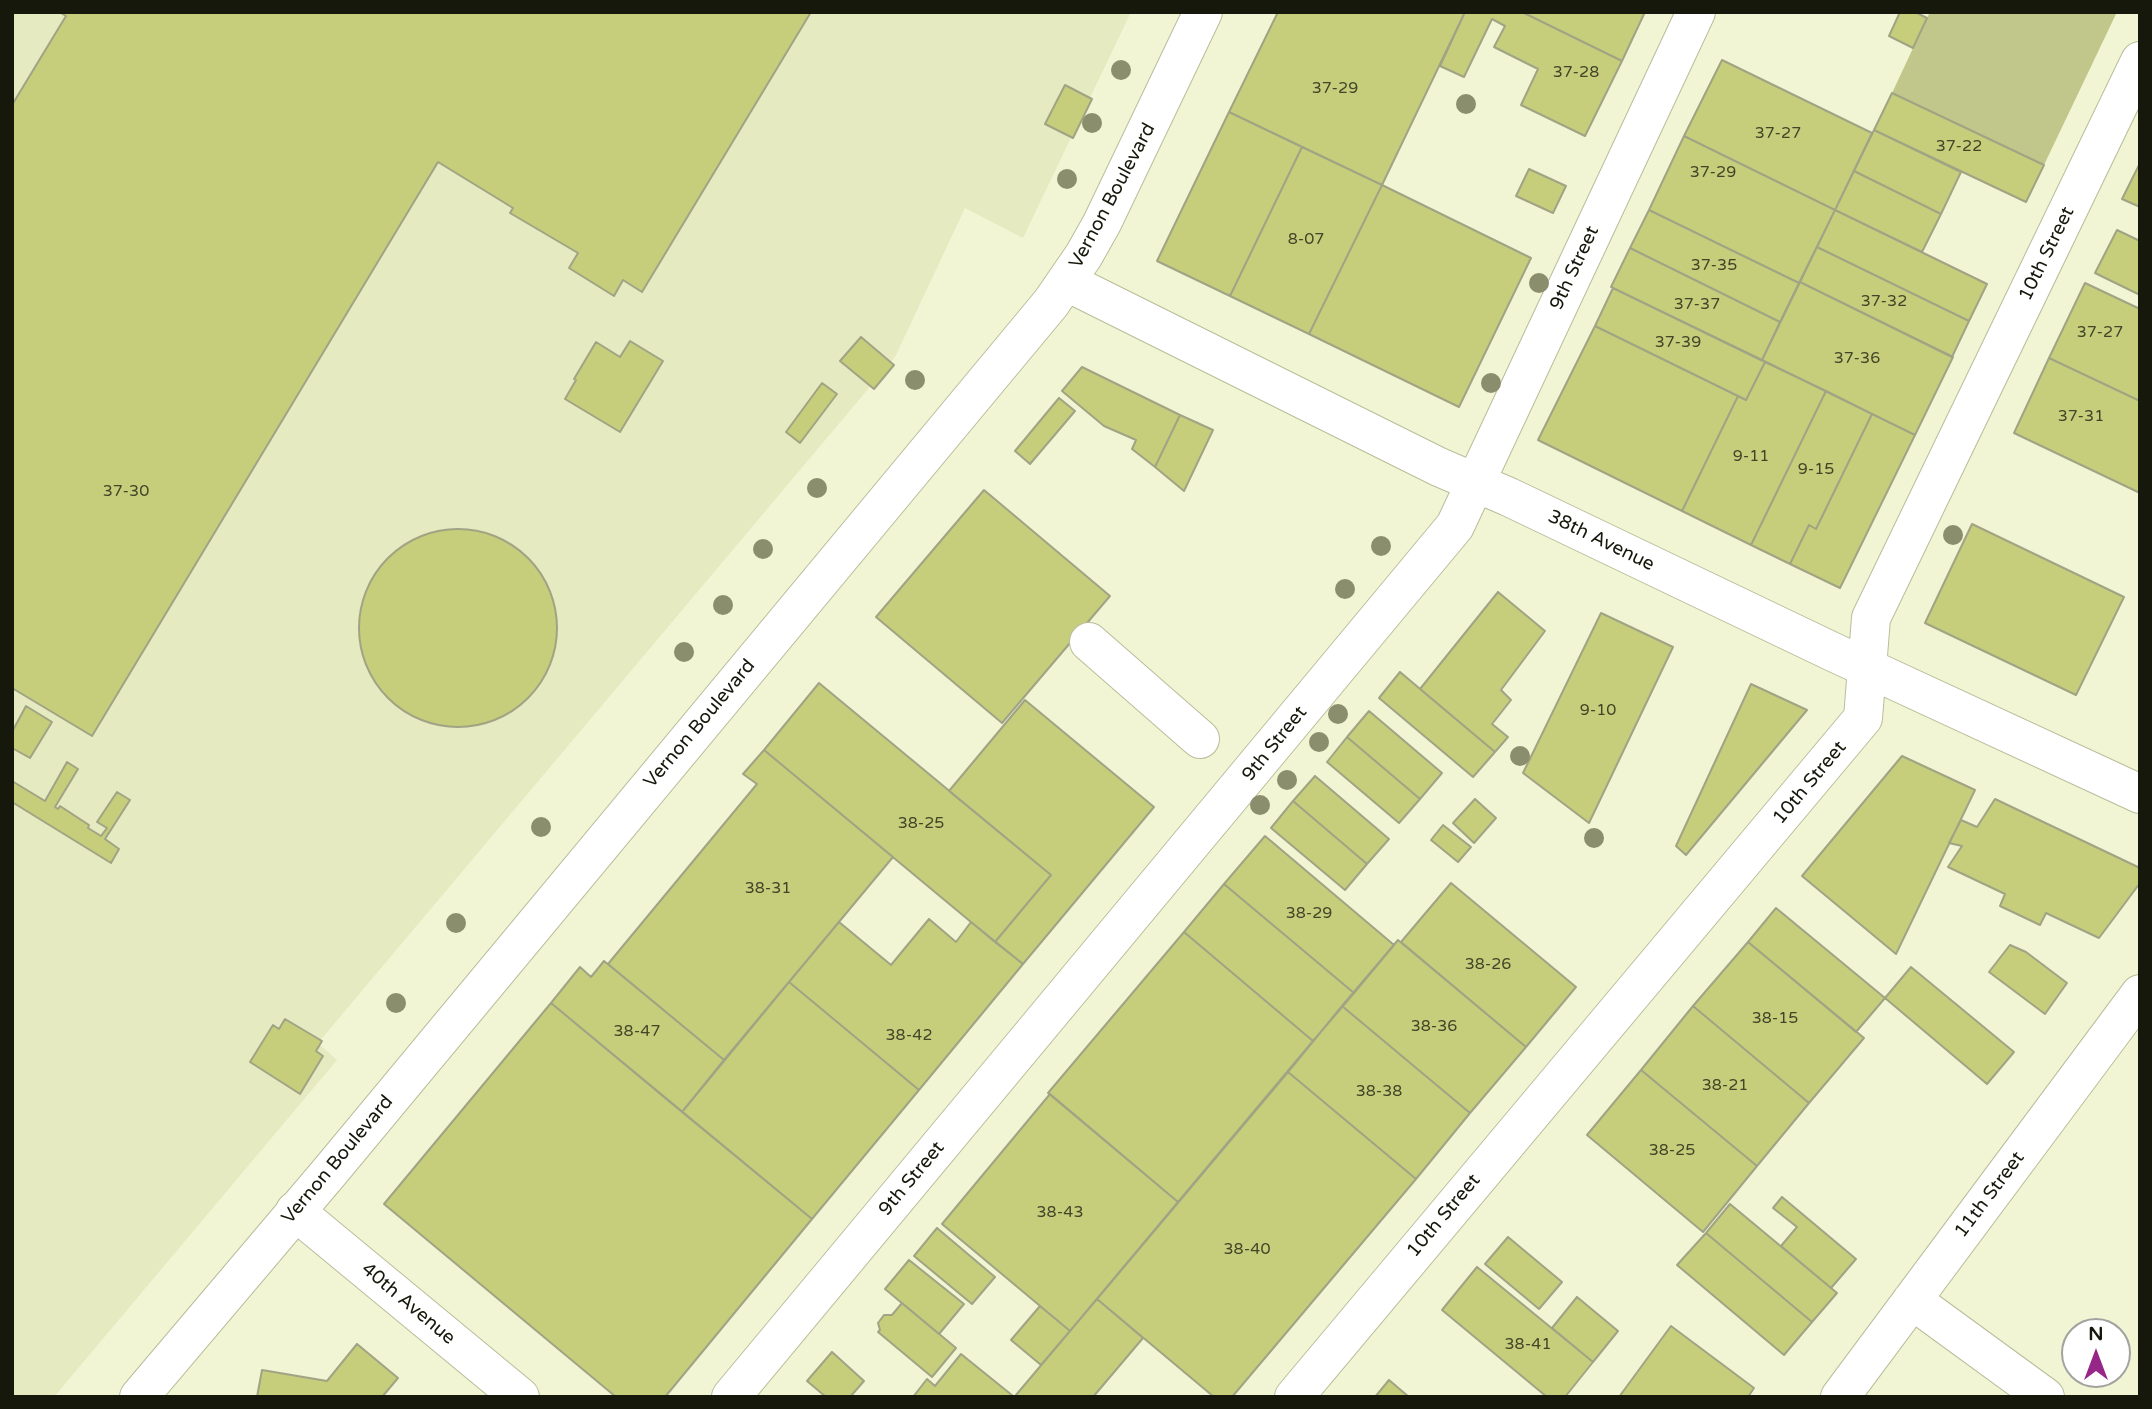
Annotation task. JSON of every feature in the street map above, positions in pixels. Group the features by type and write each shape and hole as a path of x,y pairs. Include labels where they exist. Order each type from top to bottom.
{"street":[{"name":"Vernon Boulevard","path":"139,1397 1032,327 1066,282 1102,223 1203,12"},
{"name":"9th Street","path":"731,1397 1455,526 1696,12"},
{"name":"10th Street","path":"1294,1397 1863,718 1871,618 2140,61"},
{"name":"38th Avenue","path":"1066,282 1439,467 1474,481 2140,794"},
{"path":"1089,642 1246,779"},
{"name":"11th Street","path":"1840,1397 2140,994"},
{"name":"40th Avenue","path":"295,1211 520,1397"},
{"path":"1912,1300 2045,1397"}],"shaded area":[{"path":"12,12 1131,12 1023,238 965,208 895,357 318,1043 337,1060 54,1397 12,1397"},
{"path":"1930,12 2117,12 2044,165 1892,93"}],"building":[{"path":"59,12 811,12 642,292 623,280 614,296 569,268 578,253 510,213 513,208 438,162 92,736 12,688 12,105 66,16"},
{"path":"1278,12 1465,12 1382,185 1229,112"},
{"path":"1465,12 1522,12 1622,61 1585,136 1521,105 1538,69 1494,47 1505,26 1492,19 1464,77 1440,66"},
{"path":"1522,12 1645,12 1622,61"},
{"path":"1900,12 1915,12 1927,18 1913,48 1889,36"},
{"path":"1722,60 1872,133 1835,210 1684,136"},
{"path":"1065,85 1092,99 1073,138 1045,124"},
{"path":"1892,93 2044,165 2026,202 1874,130"},
{"path":"1229,112 1302,147 1230,296 1157,261"},
{"path":"1874,130 1961,172 1941,214 1854,171"},
{"path":"1684,136 1835,210 1799,283 1649,210"},
{"path":"1302,147 1382,185 1309,334 1230,296"},
{"path":"2140,163 2140,207 2122,199"},
{"path":"1529,169 1566,186 1553,213 1516,196"},
{"path":"1854,171 1941,214 1922,252 1835,210"},
{"path":"1382,185 1531,258 1459,407 1309,334"},
{"path":"1649,210 1799,283 1780,322 1630,248"},
{"path":"1835,210 1987,284 1969,321 1817,247"},
{"path":"2117,230 2140,241 2140,295 2095,273"},
{"path":"1817,247 1969,321 1952,357 1800,282"},
{"path":"1630,248 1780,322 1762,360 1611,287"},
{"path":"1800,282 1953,357 1915,435 1762,360"},
{"path":"2085,283 2140,309 2140,401 2049,358"},
{"path":"1613,288 1765,362 1746,400 1595,326"},
{"path":"1595,326 1738,396 1682,511 1538,440"},
{"path":"861,337 894,365 874,389 840,361"},
{"path":"630,341 663,361 620,432 565,399 596,342 620,357"},
{"path":"2049,358 2140,401 2140,493 2014,433"},
{"path":"1765,362 1826,391 1751,545 1682,511 1738,396 1746,400"},
{"path":"1082,367 1180,415 1155,467 1132,449 1136,440 1104,426 1062,391"},
{"path":"822,383 837,394 800,443 786,432"},
{"path":"1826,391 1872,414 1816,529 1809,525 1790,564 1751,545"},
{"path":"1059,398 1075,411 1030,464 1015,451"},
{"path":"1872,414 1915,435 1840,588 1790,564 1809,525 1816,529"},
{"path":"1180,415 1213,430 1184,491 1155,467"},
{"path":"984,490 1110,596 1002,723 876,617"},
{"path":"1972,524 2124,597 2076,695 1925,623"},
{"path":"458,529 496,537 528,558 549,590 557,628 549,666 528,698 496,719 458,727 420,719 388,698 367,666 359,628 367,590 388,558 420,537"},
{"path":"1498,592 1545,631 1501,690 1511,700 1492,724 1508,737 1495,752 1420,689"},
{"path":"1601,613 1673,647 1589,823 1523,773"},
{"path":"1400,672 1495,752 1473,777 1379,698"},
{"path":"819,683 1051,875 995,942 764,750"},
{"path":"1751,684 1807,710 1686,855 1676,846"},
{"path":"1025,700 1154,807 1023,964 995,942 1051,875 949,791"},
{"path":"26,706 52,722 30,758 12,748 12,732"},
{"path":"1369,711 1442,773 1420,799 1347,737"},
{"path":"1347,737 1420,799 1399,823 1327,762"},
{"path":"764,750 893,857 724,1060 608,964 757,784 743,774"},
{"path":"1902,756 1975,790 1896,954 1802,876"},
{"path":"67,762 78,769 55,807 58,809 60,806 101,836 107,828 97,822 117,792 130,800 105,839 119,849 111,863 12,802 12,781 45,801"},
{"path":"1315,776 1389,839 1367,864 1293,801"},
{"path":"1475,799 1496,818 1474,843 1453,823"},
{"path":"1995,799 2140,868 2140,883 2099,938 2046,913 2040,925 2000,906 2005,894 1948,867 1962,846 1949,843 1961,820 1977,827"},
{"path":"1293,801 1367,864 1345,890 1271,828"},
{"path":"1443,825 1471,847 1458,862 1431,840"},
{"path":"1265,836 1394,945 1354,993 1224,884"},
{"path":"1451,883 1576,987 1526,1047 1401,942"},
{"path":"1224,884 1354,993 1313,1041 1184,932"},
{"path":"1776,908 1885,998 1856,1032 1748,942"},
{"path":"929,919 956,942 971,922 1023,964 919,1090 789,982 839,922 891,965"},
{"path":"1184,932 1313,1041 1178,1202 1048,1093"},
{"path":"1398,940 1526,1047 1470,1113 1342,1006"},
{"path":"1748,942 1864,1038 1809,1103 1693,1006"},
{"path":"2010,945 2026,952 2067,983 2045,1014 1989,972"},
{"path":"604,961 724,1060 682,1112 551,1003 580,967 591,977"},
{"path":"1911,967 2014,1052 1987,1084 1885,998"},
{"path":"789,982 919,1090 812,1219 682,1112"},
{"path":"551,1003 812,1219 665,1397 616,1397 384,1204"},
{"path":"1342,1006 1470,1113 1416,1179 1288,1072"},
{"path":"1693,1006 1809,1103 1757,1166 1641,1070"},
{"path":"285,1019 322,1041 316,1051 323,1056 300,1094 250,1062 273,1025 279,1029"},
{"path":"1641,1070 1757,1166 1703,1232 1587,1135"},
{"path":"1288,1072 1416,1179 1232,1397 1214,1397 1097,1299"},
{"path":"1050,1094 1178,1202 1070,1331 942,1224"},
{"path":"1782,1197 1856,1259 1831,1288 1781,1246 1797,1227 1773,1208"},
{"path":"1730,1204 1837,1293 1812,1322 1706,1233"},
{"path":"937,1228 995,1277 972,1304 914,1256"},
{"path":"1706,1233 1812,1322 1784,1355 1677,1265"},
{"path":"1508,1237 1562,1282 1539,1309 1485,1264"},
{"path":"909,1260 964,1304 939,1334 885,1289"},
{"path":"1477,1267 1593,1362 1565,1397 1547,1397 1442,1310"},
{"path":"1577,1297 1618,1331 1593,1362 1552,1328"},
{"path":"1097,1299 1143,1338 1093,1397 1017,1397 1016,1395"},
{"path":"902,1303 956,1348 932,1377 878,1332 878,1323 884,1315 892,1315"},
{"path":"1040,1306 1070,1331 1041,1365 1011,1340"},
{"path":"1671,1326 1754,1388 1748,1397 1619,1397"},
{"path":"357,1344 398,1378 382,1397 257,1397 262,1370 327,1381"},
{"path":"832,1352 864,1381 850,1397 826,1397 807,1381"},
{"path":"961,1354 1013,1396 913,1397 927,1379 935,1386"},
{"path":"1389,1380 1409,1397 1375,1397"}]}
